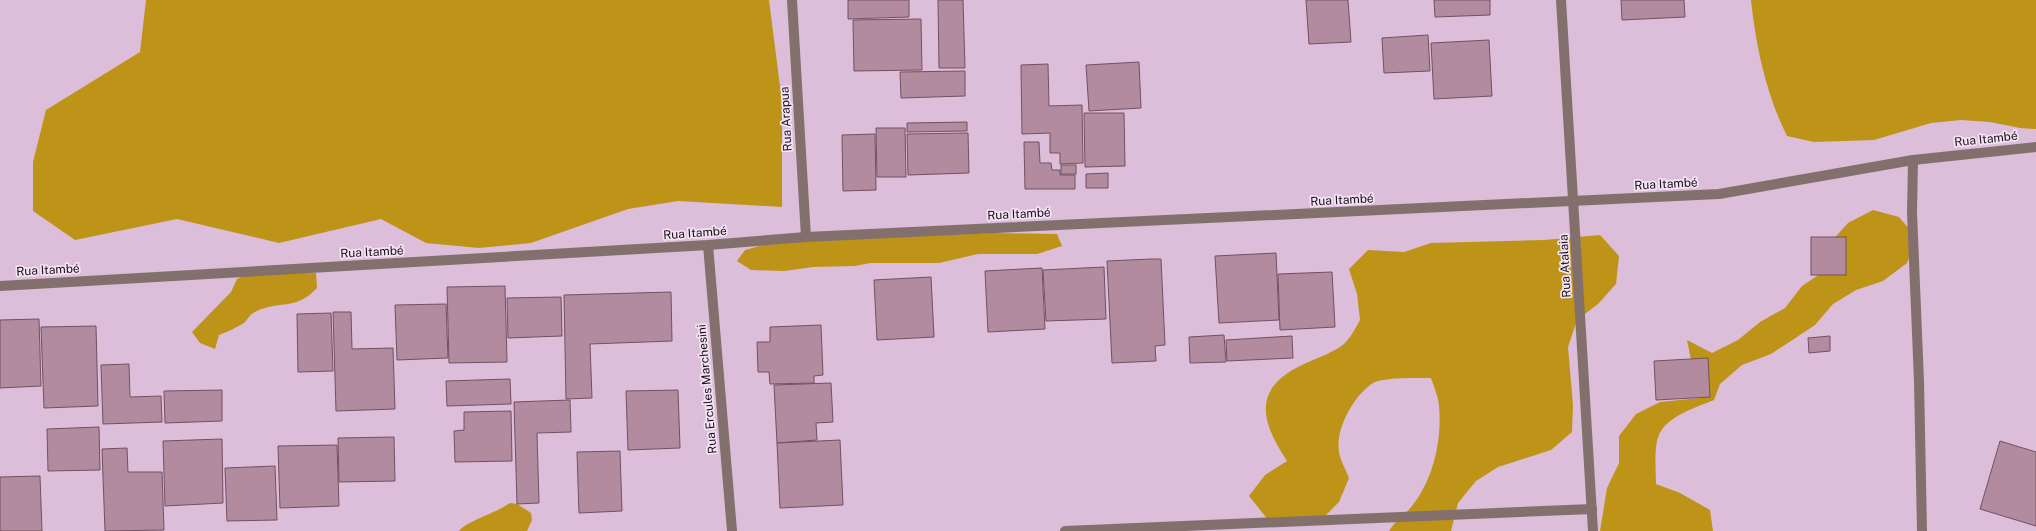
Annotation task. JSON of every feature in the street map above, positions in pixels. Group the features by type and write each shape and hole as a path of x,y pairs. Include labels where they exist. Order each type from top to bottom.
{"street":[{"name":"Rua Arapua","path":"792,0 806,237"},
{"name":"Rua Atalaia","path":"1561,0 1593,531"},
{"name":"Rua Itambé","path":"0,286 708,245 806,237 1719,194 1913,160 2036,147"},
{"path":"1913,160 1912,213 1919,381 1922,531"},
{"name":"Rua Ercules Marchesini","path":"708,245 732,531"},
{"path":"1065,531 1592,509"}],"shaded area":[{"path":"146,0 769,0 782,102 782,207 678,201 628,209 531,243 479,248 426,243 381,219 279,243 177,219 75,240 33,211 33,162 46,110 140,52"},
{"path":"1751,0 2036,0 2036,129 2020,128 1990,122 1961,120 1931,123 1874,140 1814,142 1787,136 1773,104 1763,70"},
{"path":"1873,210 1899,217 1917,238 1907,263 1883,281 1856,290 1833,304 1815,325 1771,354 1742,365 1720,384 1714,400 1671,420 1665,425 1658,436 1656,484 1680,493 1710,510 1713,531 1600,531 1607,488 1619,463 1619,436 1636,414 1660,402 1710,397 1692,365 1687,340 1712,353 1738,340 1760,322 1785,308 1802,286 1826,270 1829,244 1848,223"},
{"path":"992,233 1057,234 1062,246 1037,254 978,254 939,263 870,263 855,266 813,267 784,271 751,270 737,261 745,250 774,242"},
{"path":"1600,235 1619,256 1616,284 1598,304 1577,320 1568,347 1573,405 1572,432 1551,450 1498,467 1476,481 1458,503 1451,531 1389,531 1412,506 1426,483 1438,445 1440,418 1437,395 1431,378 1401,378 1378,381 1366,388 1359,396 1347,413 1343,423 1340,433 1339,452 1349,478 1339,502 1320,521 1269,521 1249,496 1265,475 1287,461 1271,432 1267,419 1266,406 1269,394 1287,373 1337,349 1345,343 1351,335 1360,320 1357,294 1349,269 1368,250 1404,252 1431,243 1544,240"},
{"path":"250,273 316,273 317,288 301,300 294,303 264,308 253,313 244,323 219,335 215,349 200,343 192,332 231,292 237,279"},
{"path":"510,503 517,504 531,513 532,520 527,531 459,531 468,524"}],"building":[{"path":"848,0 909,0 909,17 848,19"},
{"path":"938,0 963,0 965,68 939,68"},
{"path":"1306,0 1348,0 1351,42 1309,44"},
{"path":"1434,0 1490,0 1490,15 1435,17"},
{"path":"1621,0 1684,0 1685,17 1622,20"},
{"path":"921,19 922,70 854,71 853,20"},
{"path":"1428,35 1430,71 1384,73 1382,38"},
{"path":"1489,40 1492,96 1434,99 1431,43"},
{"path":"1139,62 1141,108 1089,111 1086,65"},
{"path":"1048,64 1049,106 1082,105 1083,163 1060,164 1060,153 1050,153 1050,133 1022,134 1021,65"},
{"path":"965,71 965,96 901,98 900,72"},
{"path":"1084,113 1124,113 1125,166 1085,167"},
{"path":"967,122 967,131 907,132 907,123"},
{"path":"876,128 905,128 906,177 877,177"},
{"path":"968,133 969,173 908,175 907,134"},
{"path":"875,134 876,190 843,191 842,135"},
{"path":"1024,142 1039,142 1040,163 1051,163 1052,170 1060,170 1060,175 1075,175 1075,189 1025,189"},
{"path":"1061,165 1076,165 1076,174 1061,174"},
{"path":"1108,173 1108,188 1086,188 1086,174"},
{"path":"1811,237 1846,237 1846,275 1811,275"},
{"path":"1276,253 1279,320 1219,323 1215,256"},
{"path":"1161,259 1165,345 1155,346 1156,361 1112,363 1107,261"},
{"path":"1104,267 1106,319 1046,321 1043,270"},
{"path":"1042,268 1045,329 988,332 985,271"},
{"path":"1332,272 1335,327 1280,330 1278,274"},
{"path":"931,277 934,337 877,340 874,280"},
{"path":"505,286 507,362 449,363 447,287"},
{"path":"671,292 672,341 590,344 592,398 566,399 564,295"},
{"path":"561,297 562,336 508,338 507,298"},
{"path":"446,304 448,358 397,360 395,305"},
{"path":"333,312 351,312 352,349 393,348 395,409 336,411"},
{"path":"331,313 333,371 298,372 297,314"},
{"path":"39,319 41,386 0,388 0,320"},
{"path":"821,325 823,375 814,376 814,383 770,384 769,372 758,372 757,342 770,342 770,327"},
{"path":"96,326 98,406 44,408 41,327"},
{"path":"1224,335 1226,362 1190,363 1189,337"},
{"path":"1292,336 1293,358 1227,361 1226,340"},
{"path":"1830,336 1830,351 1809,353 1808,338"},
{"path":"1708,358 1710,397 1656,400 1654,361"},
{"path":"129,364 130,397 161,396 162,422 103,424 101,365"},
{"path":"510,379 511,404 447,406 446,381"},
{"path":"831,383 833,422 816,423 817,440 777,443 774,385"},
{"path":"222,390 222,421 165,423 164,391"},
{"path":"678,390 680,448 628,450 626,391"},
{"path":"570,400 571,432 537,433 539,503 517,504 514,402"},
{"path":"511,411 512,461 455,462 454,431 464,430 464,412"},
{"path":"99,427 100,470 48,471 47,429"},
{"path":"394,437 395,481 339,482 338,438"},
{"path":"222,439 223,503 165,506 163,441"},
{"path":"840,440 843,505 780,508 777,443"},
{"path":"2000,441 2036,452 2036,526 1980,509"},
{"path":"337,445 339,506 280,508 278,446"},
{"path":"127,448 128,472 162,472 164,530 105,531 102,449"},
{"path":"620,451 622,511 579,513 577,452"},
{"path":"275,466 277,520 227,521 225,468"},
{"path":"40,476 42,531 0,531 0,477"}]}
